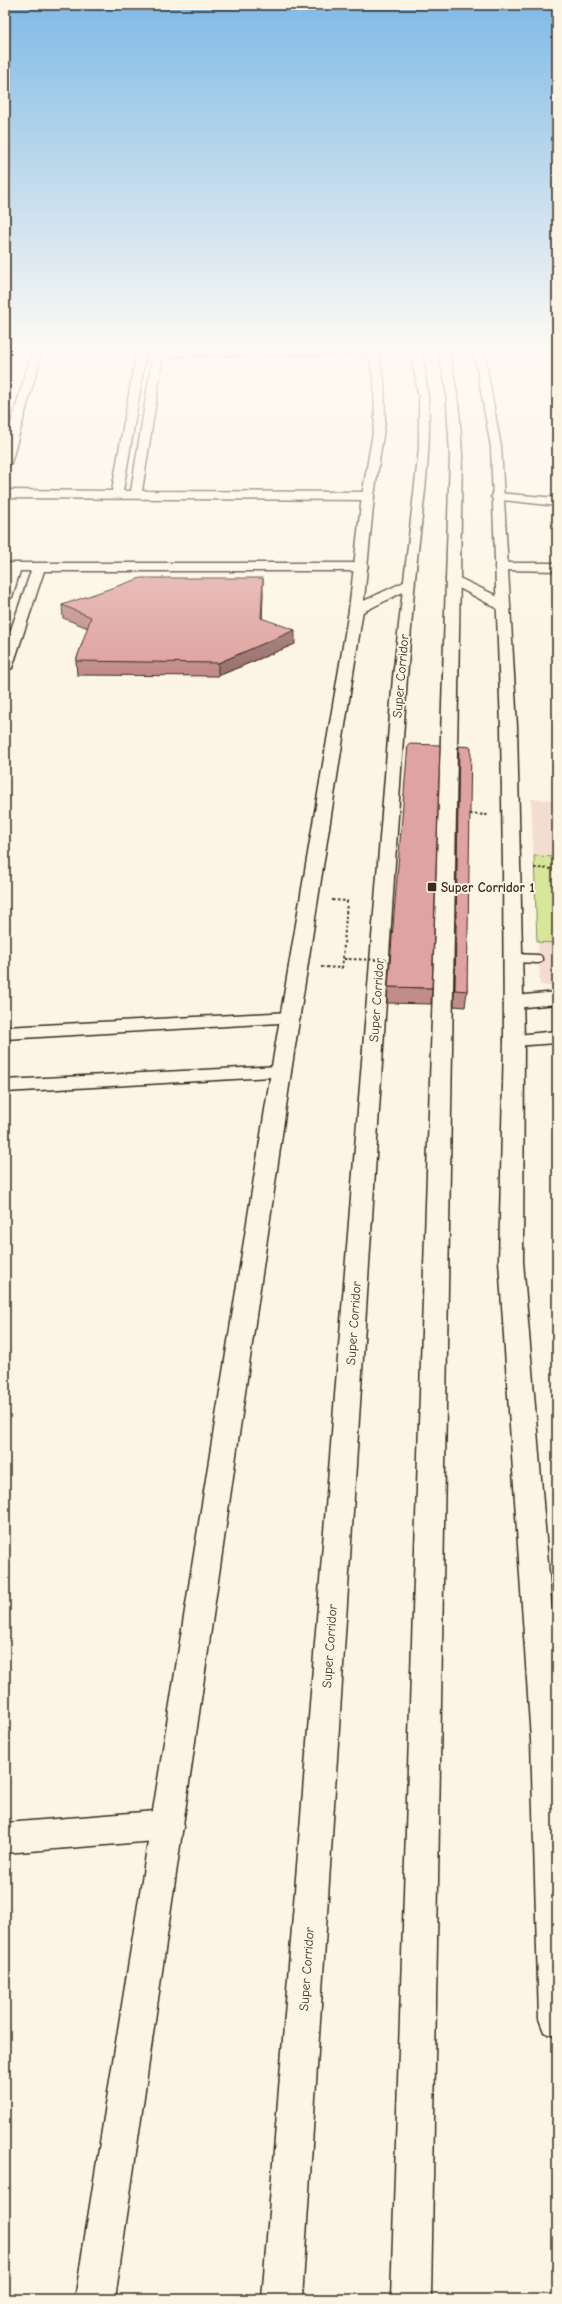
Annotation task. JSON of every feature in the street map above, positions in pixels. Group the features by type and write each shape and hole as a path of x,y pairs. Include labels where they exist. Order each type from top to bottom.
{"street":[{"path":"117,495 124,456"},
{"path":"136,495 142,456"},
{"path":"96,2299 281,1072 356,610 368,499 375,456"},
{"name":"Super Corridor","path":"282,2299 409,574 423,456"},
{"path":"411,2299 456,456"},
{"path":"496,456 502,607 509,727 514,1002 511,1261 547,1740 555,1909 557,2019"},
{"path":"5,494 368,499"},
{"path":"520,498 533,494 557,494"},
{"path":"497,497 520,498 539,502 557,502"},
{"path":"5,500 368,499"},
{"path":"501,572 557,567"},
{"path":"5,597 9,571 361,571"},
{"path":"5,668 38,571"},
{"path":"453,572 502,607"},
{"path":"501,572 557,577"},
{"path":"356,610 409,574"},
{"path":"514,1002 557,998"},
{"path":"5,1033 290,1018"},
{"path":"514,1040 557,1037"},
{"path":"5,1086 281,1072"},
{"path":"5,1838 168,1825"}],"lane":[{"path":"513,958 538,959"}],"path":[{"path":"469,814 490,815 490,821"},
{"path":"342,968 347,901"},
{"path":"343,959 391,960"}],"shaded area":[{"path":"531,799 557,800 557,987 540,985"}],"green space":[{"path":"534,856 557,857 557,943 537,942"}],"building":[{"path":"141,578 263,578 261,618 295,630 218,663 76,661 91,617 62,605"},
{"path":"408,744 440,745 432,988 388,987"},
{"path":"459,746 471,747 467,991 455,990"}],"place":[{"name":"Super Corridor 1","path":"432,887"}]}
